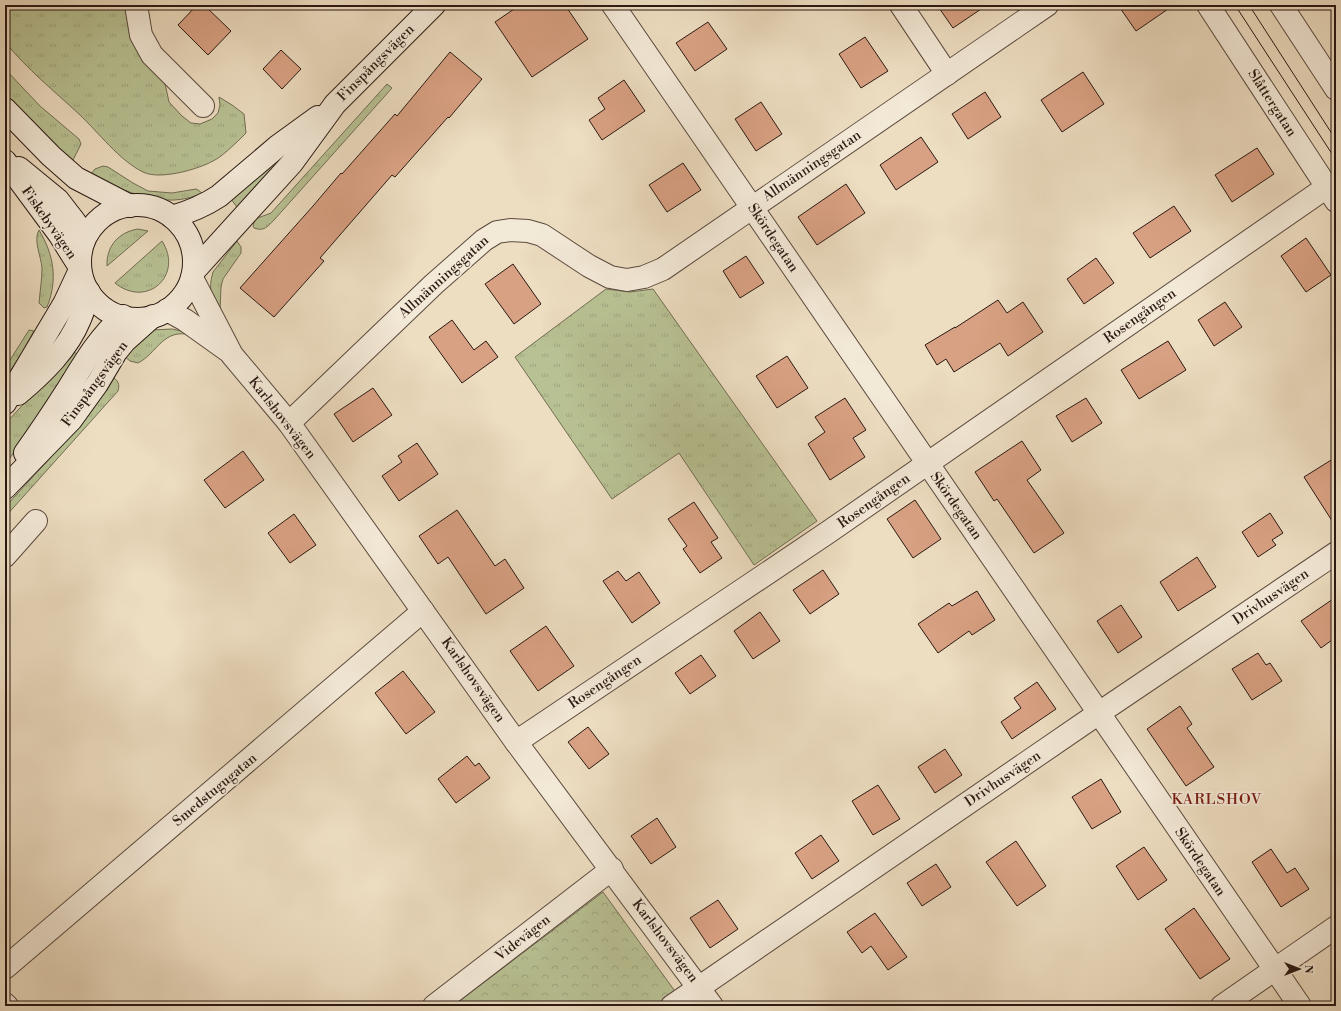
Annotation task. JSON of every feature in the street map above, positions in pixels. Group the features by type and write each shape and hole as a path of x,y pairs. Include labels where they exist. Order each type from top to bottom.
{"street":[{"path":"136,5 141,35 152,55 203,106"},
{"name":"Finspångsvägen","path":"172,217 200,208 209,203 278,146 335,104 434,5"},
{"name":"Skördegatan","path":"613,5 1300,1006"},
{"path":"901,5 947,74"},
{"name":"Allmänningsgatan","path":"288,423 434,284 484,240 496,232 510,230 528,231 542,235 589,266 610,277 627,280 644,277 663,269 1047,5"},
{"name":"Slåttergatan","path":"1208,5 1331,194"},
{"path":"1281,5 1336,89"},
{"name":"Finspångsvägen","path":"5,488 71,420 97,384 109,362 121,346 138,328 178,302 186,291 193,275 292,163 335,104"},
{"path":"5,109 51,156 76,178 130,206"},
{"name":"Fiskebyvägen","path":"5,158 58,200 75,222 84,238"},
{"name":"Fiskebyvägen","path":"5,161 59,234 79,269"},
{"name":"Rosengången","path":"516,742 795,555 927,464 1331,194"},
{"path":"5,405 64,304 79,269 80,251 84,238 98,222 108,214 118,209 130,206 145,206 159,210 172,217 183,228 191,241 194,256 193,275"},
{"path":"79,269 84,284 89,292 109,311 123,316 138,318 160,313"},
{"name":"Karlshovsvägen","path":"193,275 232,355 288,423 516,742 612,869 712,1006"},
{"path":"5,405 38,377 70,339 80,320 89,292"},
{"name":"Karlshovsvägen","path":"160,313 191,325 232,355"},
{"name":"Finspångsvägen","path":"5,482 46,424 98,342 123,316"},
{"path":"5,556 36,521"},
{"name":"Drivhusvägen","path":"672,1006 1099,713 1336,553"},
{"name":"Smedstugugatan","path":"5,968 423,611"},
{"name":"Videvägen","path":"434,1006 612,869"},
{"path":"1222,1006 1336,927"}],"green space":[{"path":"5,5 127,5 164,79 169,102 182,116 191,123 200,124 212,119 218,113 220,105 219,97 244,114 246,133 221,156 205,165 171,174 160,175 143,172 134,167 118,154 79,114 31,71 13,52 5,42"},
{"path":"5,69 40,106 79,139 81,144 72,162 42,139 5,98"},
{"path":"387,84 392,88 274,220 263,229 254,228 253,226 255,219 271,213"},
{"path":"304,136 239,210 231,199"},
{"path":"103,166 108,167 148,191 172,193 196,189 202,193 188,198 174,200 145,197 90,175 95,169"},
{"path":"138,229 148,231 107,266 109,252 115,241 125,233"},
{"path":"39,230 48,249 53,268 50,297 47,307 44,308 39,303 42,268 37,243 37,234"},
{"path":"162,241 168,254 168,266 165,276 159,284 150,290 139,292 127,290 115,283"},
{"path":"237,241 241,247 241,253 223,279 221,287 220,311 211,292 211,278 213,272"},
{"path":"606,289 630,292 653,289 817,521 754,565 679,453 612,499 515,357"},
{"path":"172,329 186,334 178,334 165,339 150,354 138,363 130,361 124,356 152,330"},
{"path":"29,330 34,331 7,376 5,375 5,368"},
{"path":"73,351 78,355 38,418 5,465 5,424"},
{"path":"112,377 118,382 118,391 5,517 5,507 63,444"},
{"path":"603,892 677,994 659,1006 453,1006"}],"building":[{"path":"197,5 204,5 231,31 208,55 178,25"},
{"path":"520,5 565,5 588,39 532,77 495,22"},
{"path":"937,5 987,5 953,28"},
{"path":"1118,5 1174,5 1136,31"},
{"path":"708,22 727,49 695,71 676,43"},
{"path":"865,37 888,71 861,88 839,54"},
{"path":"281,50 301,69 282,89 263,69"},
{"path":"450,52 482,79 449,118 448,117 395,177 392,175 320,258 324,261 274,317 240,288 341,173 342,174 395,114 397,116"},
{"path":"1083,72 1104,104 1062,132 1041,100"},
{"path":"624,80 645,111 602,140 589,120 605,109 598,98"},
{"path":"985,92 1001,117 968,139 952,114"},
{"path":"761,102 782,134 756,151 735,119"},
{"path":"921,137 938,162 896,190 880,165"},
{"path":"1257,148 1274,174 1232,202 1215,175"},
{"path":"683,163 701,190 667,212 649,185"},
{"path":"846,184 865,213 817,245 798,217"},
{"path":"1174,206 1191,231 1150,258 1133,233"},
{"path":"1306,238 1331,275 1306,292 1281,256"},
{"path":"746,256 764,283 740,298 723,271"},
{"path":"1096,258 1114,283 1084,304 1067,279"},
{"path":"513,264 541,304 514,324 485,284"},
{"path":"998,300 1007,313 1023,302 1043,332 1008,356 1000,343 954,372 946,359 937,365 925,345 955,328"},
{"path":"1225,302 1242,327 1214,346 1198,320"},
{"path":"452,320 474,350 486,341 498,357 462,383 429,337"},
{"path":"1168,341 1186,370 1139,399 1121,370"},
{"path":"787,356 808,388 777,408 756,376"},
{"path":"373,388 392,415 353,442 334,414"},
{"path":"845,398 866,430 853,438 865,457 830,480 808,444 825,432 815,417"},
{"path":"1086,398 1102,423 1072,442 1056,416"},
{"path":"1022,441 1041,470 1027,480 1064,533 1034,553 997,499 994,501 975,472"},
{"path":"417,443 438,474 399,501 382,476 402,462 398,456"},
{"path":"243,451 264,480 225,508 204,480"},
{"path":"1336,457 1336,527 1304,477"},
{"path":"915,500 941,539 913,558 887,519"},
{"path":"694,502 718,538 711,542 722,558 700,573 683,549 687,546 668,519"},
{"path":"457,510 495,566 505,559 524,588 486,614 448,557 438,564 419,536"},
{"path":"1270,513 1283,533 1272,540 1276,545 1258,557 1242,532"},
{"path":"294,514 316,545 290,563 268,533"},
{"path":"1197,557 1216,587 1178,611 1160,582"},
{"path":"823,570 839,594 810,614 793,590"},
{"path":"618,571 626,581 639,572 660,603 632,623 603,581"},
{"path":"977,591 995,620 972,635 969,631 938,653 918,624 949,603 952,606"},
{"path":"1336,597 1336,637 1321,648 1301,621"},
{"path":"1121,605 1142,637 1118,653 1097,621"},
{"path":"760,612 780,641 753,659 734,631"},
{"path":"546,626 574,666 538,691 510,651"},
{"path":"1258,653 1266,665 1270,663 1282,681 1252,700 1232,669"},
{"path":"701,655 716,676 690,694 675,673"},
{"path":"403,671 435,712 406,734 375,693"},
{"path":"1037,682 1056,709 1012,739 1001,722 1021,708 1014,698"},
{"path":"1180,706 1192,724 1187,728 1214,767 1186,786 1147,729"},
{"path":"588,727 609,754 589,769 568,742"},
{"path":"945,749 962,775 935,793 918,767"},
{"path":"467,756 475,766 479,763 490,778 456,803 438,779"},
{"path":"1101,779 1121,812 1092,829 1072,797"},
{"path":"878,785 900,819 873,835 852,801"},
{"path":"657,818 676,847 651,864 631,836"},
{"path":"821,835 839,861 812,879 795,853"},
{"path":"1016,841 1046,886 1017,906 986,862"},
{"path":"1144,847 1167,880 1138,900 1116,866"},
{"path":"1271,849 1287,873 1295,868 1309,889 1281,907 1252,862"},
{"path":"936,864 951,887 922,906 907,883"},
{"path":"718,900 738,929 710,948 690,918"},
{"path":"1194,908 1230,959 1200,979 1165,929"},
{"path":"875,913 907,957 888,970 871,946 862,953 847,932"}],"tram line":[{"path":"1235,5 1336,160"},
{"path":"1249,5 1336,140"}],"district":[{"name":"KARLSHOV","path":"1217,799"}]}
